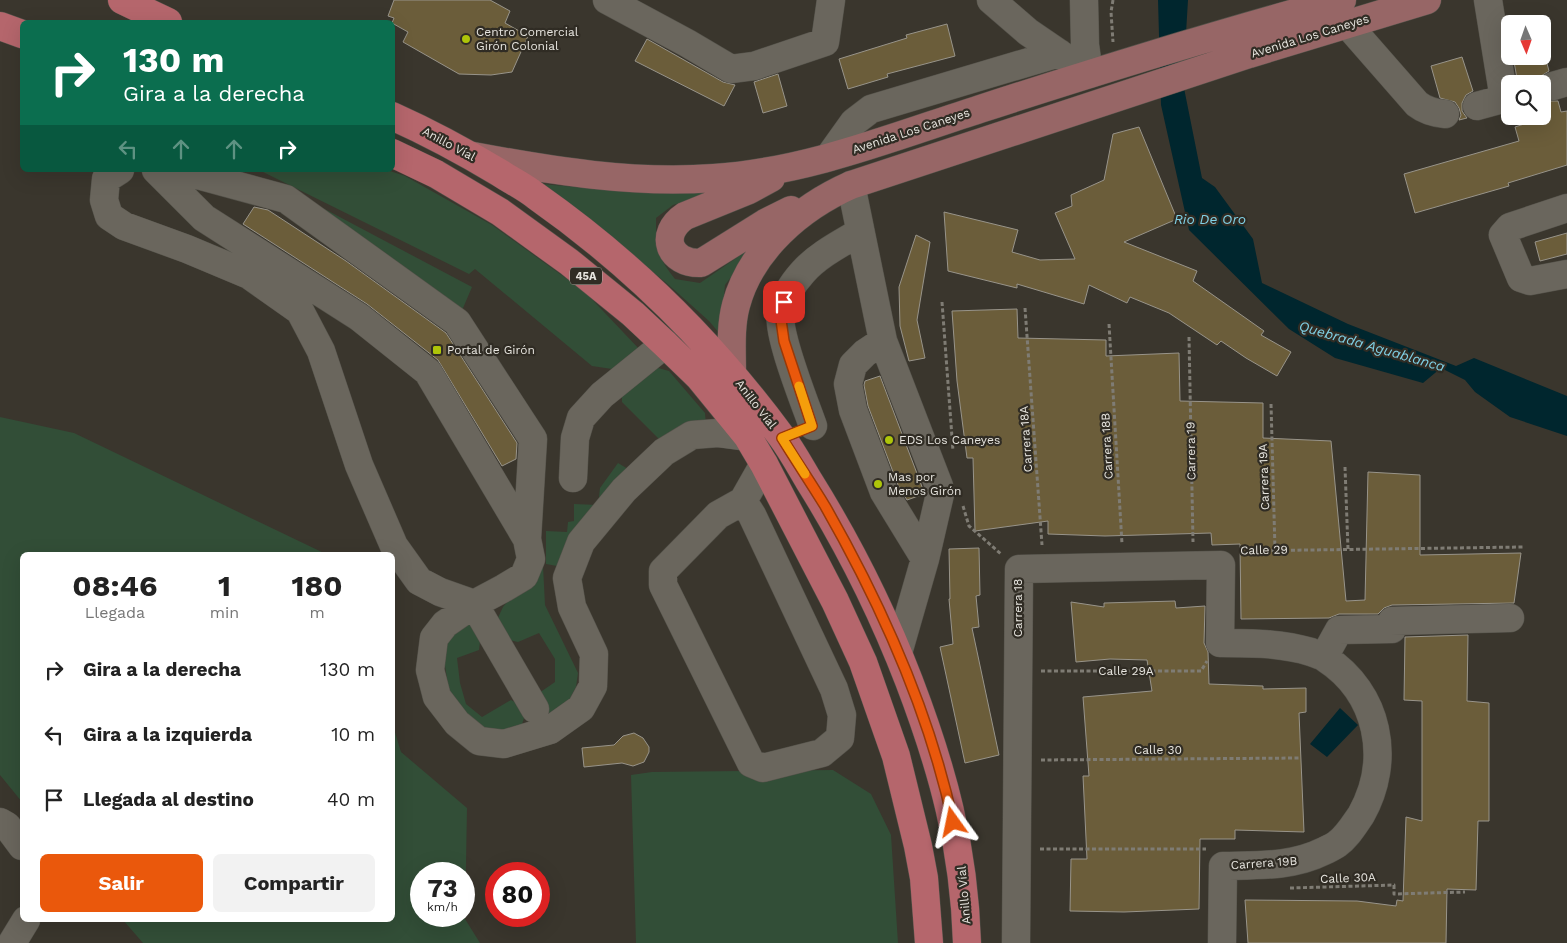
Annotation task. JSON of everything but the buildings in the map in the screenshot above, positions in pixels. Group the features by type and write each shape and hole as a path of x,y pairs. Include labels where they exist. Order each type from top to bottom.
{"highway":[{"path":"0,26 20,33"},
{"path":"0,44 20,48"},
{"name":"Anillo Víal","path":"395,118 469,155 534,194 588,235 645,285 705,342 782,438 824,504 877,604 898,653 930,738 947,795 962,871 966,906 967,943"},
{"name":"45A","path":"395,154 436,174 500,212 570,262 633,314 699,377 748,437 835,601 863,662 893,747 918,846 924,878 929,943"}],"main road":[{"name":"Avenida Los Caneyes","path":"469,155 544,169 607,176 660,179 715,178 787,169 1136,59 1243,28 1278,9 1345,12 1427,0"},
{"name":"Avenida Los Caneyes","path":"732,374 731,335 736,305 747,276 777,235 795,219 840,190 1249,54 1345,12"},
{"path":"787,169 749,190 685,216 678,221 671,230 670,239 671,248 676,255 691,263 701,263 765,223 840,190"}],"street":[{"path":"607,0 687,42 731,69 754,66 825,42 831,0"},
{"path":"991,0 1028,32 1089,74"},
{"path":"1084,0 1089,74"},
{"path":"1488,0 1503,75"},
{"path":"1345,12 1417,104 1435,114 1445,114"},
{"path":"1025,94 1028,32"},
{"path":"829,157 854,122 870,109 1059,53"},
{"path":"1477,106 1501,100"},
{"path":"117,172 106,179 104,200 109,216 124,226 187,249 249,275 300,311 321,351 359,465 394,546 419,581 440,592 474,604 535,709"},
{"path":"158,172 204,218 359,317 428,372 527,539"},
{"path":"186,172 286,199 457,322 533,439 527,539 531,559 524,576 474,604 445,624 434,638 430,670 437,697 457,723 479,741 504,744 550,730 581,708 593,686 594,654 572,606 567,578 581,542 624,490 664,452 692,435 718,433 748,437"},
{"path":"840,190 860,232 883,341 939,486 938,504 925,559 898,653"},
{"path":"1567,208 1510,227 1503,235 1521,278 1530,281 1567,274"},
{"path":"812,426 784,341 780,313 788,291 803,271 825,253 860,232"},
{"path":"883,341 864,353 853,366 848,384 853,410 884,492 925,559"},
{"path":"573,478 575,438 581,418 602,395 665,344"},
{"path":"782,438 853,410"},
{"path":"742,501 752,515 834,689 842,715 840,738 822,753 763,768 751,763 663,584 663,571 718,514 742,501 764,464"},
{"path":"1032,569 1220,565 1220,643"},
{"name":"Carrera 18","path":"1016,943 1018,671 1032,569"},
{"path":"1324,657 1339,630 1392,629 1392,621 1510,618"},
{"name":"Carrera 19B","path":"1220,643 1268,644 1298,648 1324,657 1352,682 1366,702 1378,747 1377,774 1367,803 1354,827 1337,845 1308,859 1275,865 1223,866"},
{"path":"0,822 7,826 20,843"},
{"path":"1222,943 1223,866"},
{"path":"12,943 25,922"}],"path":[{"path":"1113,0 1111,12 1113,44"},
{"path":"942,302 953,453"},
{"name":"Carrera 18A","path":"1024,308 1032,569"},
{"name":"Carrera 18B","path":"1109,324 1124,567"},
{"name":"Carrera 19","path":"1189,337 1194,565"},
{"name":"Carrera 19A","path":"1271,404 1275,550"},
{"path":"1345,467 1348,549"},
{"name":"Carrera 18","path":"963,501 969,526 1032,569"},
{"name":"Calle 29","path":"1220,565 1220,551 1523,547"},
{"name":"Calle 29A","path":"1018,671 1200,671 1220,643"},
{"name":"Calle 30","path":"1018,760 1299,758"},
{"path":"1017,850 1209,849 1223,866"},
{"name":"Calle 30A","path":"1289,888 1394,884 1394,894 1465,892"}],"green space":[{"path":"263,172 393,172 405,176 492,225 585,292 642,352 619,370 592,366 475,269 469,274"},
{"path":"519,174 542,184 629,192 670,193 746,184 673,205 656,218 658,250 675,279 700,283 761,241 745,258 725,285 720,334 709,321 671,287 589,218"},
{"path":"283,187 472,287 457,322"},
{"path":"651,366 669,371 705,413 706,426 663,443 622,402 622,393"},
{"path":"0,417 74,433 322,552 20,552 20,800 0,775"},
{"path":"618,463 628,469 557,566 546,564 546,531 567,532 568,522 574,521 574,504 598,505 600,488"},
{"path":"537,566 543,566 545,605 578,673 576,687 568,702 554,714 546,713 539,693 555,682 555,659 539,633 518,642 505,639 495,624 503,607"},
{"path":"470,621 481,633 479,650 457,658 460,683 466,704 482,717 511,700 522,706 524,718 521,727 505,732 475,727 451,703 442,647 455,627"},
{"path":"395,732 401,752 467,808 466,862 410,862 410,927 470,927 480,943 143,943 125,922 395,922"},
{"path":"833,770 871,794 891,835 898,943 636,943 631,775 652,772"}],"water":[{"name":"Rio De Oro","path":"1158,0 1188,0 1183,83 1202,178 1215,187 1253,239 1262,283 1348,324 1456,366 1474,358 1567,396 1567,436 1510,417 1475,392 1465,380 1441,368 1423,383 1335,358 1289,329 1189,230 1161,105"},
{"path":"1340,708 1358,725 1327,757 1310,744"}],"slow traffic":[{"path":"799,386 812,426 782,438 805,474"}],"place":[{"name":"Centro Comercial Girón Colonial","path":"466,39"},
{"name":"Portal de Girón","path":"437,350"},
{"name":"EDS Los Caneyes","path":"889,440"},
{"name":"Mas por Menos Girón","path":"878,484"}],"route":[{"path":"784,302 780,313 784,341 812,426 782,438 824,504 877,604 898,653 930,738 953,822"}],"water label":[{"name":"Quebrada Aguablanca","path":"1372,346"}]}
